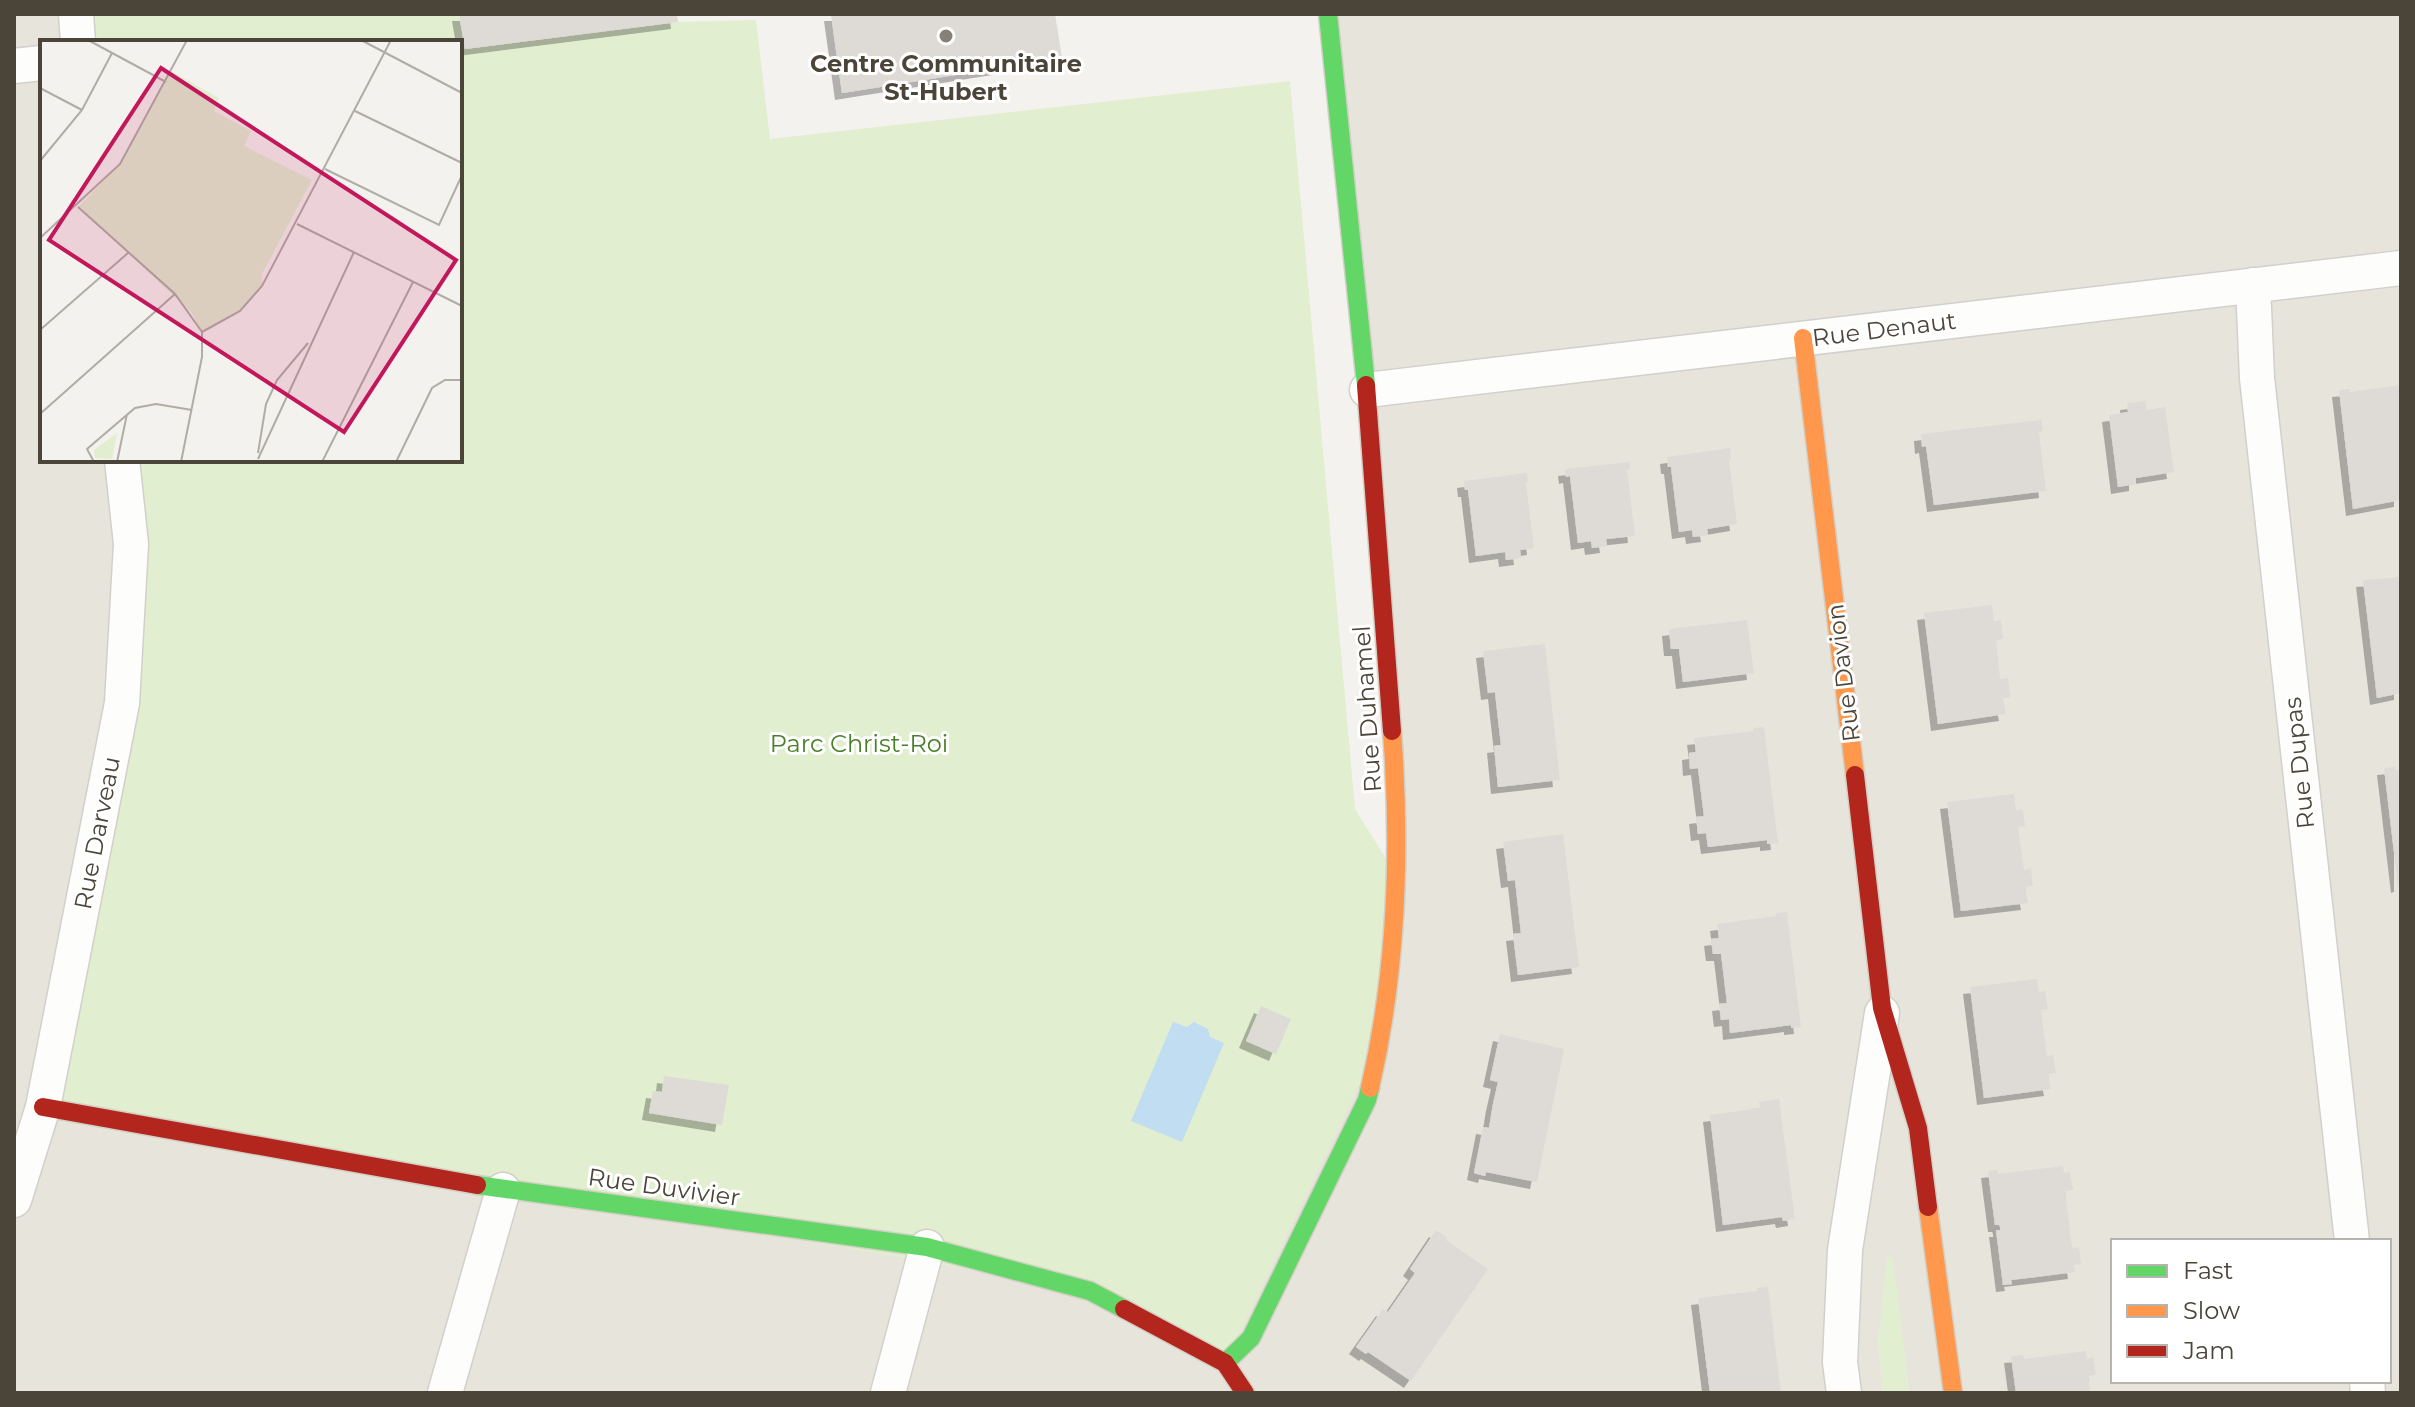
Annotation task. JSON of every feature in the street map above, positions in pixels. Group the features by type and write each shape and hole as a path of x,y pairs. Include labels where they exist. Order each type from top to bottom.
{"street":[{"path":"76,14 78,40"},
{"name":"Rue Duhamel","path":"1225,1363 1251,1338 1367,1100 1381,1040 1398,878 1397,794 1367,390 1328,14"},
{"path":"14,66 40,63"},
{"name":"Rue Denaut","path":"1367,390 2401,268"},
{"name":"Rue Dupas","path":"2253,285 2257,378 2352,1239"},
{"name":"Rue Davion","path":"1803,338 1882,1008 1918,1128 1953,1393"},
{"name":"Rue Darveau","path":"14,1200 43,1107 122,703 131,544 122,462"},
{"name":"Rue Davion","path":"1844,1393 1840,1362 1845,1250 1882,1008"},
{"name":"Rue Duvivier","path":"43,1107 503,1190 927,1247 1090,1291 1225,1363 1245,1393"},
{"path":"445,1393 503,1190"},
{"path":"888,1393 927,1247"}],"shaded area":[{"path":"14,14 76,14 78,40 40,40 40,462 128,462 1398,878 1328,14 2401,14 2401,1393 1909,1393 1892,1257 1878,1341 1883,1393 14,1393"}],"green space":[{"name":"Parc Christ-Roi","path":"76,14 459,14 465,49 678,22 756,20 770,139 1290,81 1355,809 1398,878 1381,1040 1225,1363 1090,1291 43,1107 122,703 122,462 462,462 462,40 78,40"},
{"path":"1887,1257 1893,1257 1909,1393 1883,1393 1878,1341"}],"water":[{"path":"1173,1022 1187,1027 1194,1022 1208,1029 1210,1037 1224,1043 1182,1142 1131,1121"}],"building":[{"path":"459,14 677,14 678,22 465,49"},
{"name":"Centre Communitaire St-Hubert","path":"831,14 1055,14 1062,58 842,93"},
{"path":"2401,385 2401,500 2353,509 2339,390 2350,389 2350,392"},
{"path":"2145,401 2147,410 2165,407 2174,472 2136,478 2136,484 2118,487 2109,415 2128,412 2127,403"},
{"path":"2041,420 2043,431 2039,432 2046,491 1934,505 1926,446 1922,447 1921,434"},
{"path":"1730,448 1737,524 1707,529 1708,535 1693,537 1692,530 1679,532 1667,457"},
{"path":"1629,462 1630,469 1627,470 1635,536 1606,539 1607,546 1592,548 1591,541 1578,543 1570,476 1566,477 1565,469"},
{"path":"1527,473 1534,548 1520,550 1521,558 1506,560 1505,552 1476,556 1468,490 1465,490 1464,481"},
{"path":"2401,577 2401,693 2377,698 2363,580"},
{"path":"1992,605 1994,621 2001,620 2003,639 1996,640 2000,679 2008,678 2010,697 2003,698 2006,714 1938,724 1924,613"},
{"path":"1747,620 1754,673 1683,682 1679,649 1671,649 1669,629"},
{"path":"1545,644 1560,780 1498,787 1494,746 1501,745 1495,692 1488,693 1483,651"},
{"path":"1764,727 1778,843 1767,844 1767,840 1708,847 1706,833 1698,834 1696,817 1704,816 1698,768 1690,769 1689,753 1696,752 1694,738"},
{"path":"2384,768 2401,770 2401,885 2398,886"},
{"path":"2014,794 2016,810 2023,809 2025,826 2018,827 2024,870 2031,869 2033,886 2025,887 2028,903 1961,911 1947,802"},
{"path":"1563,834 1579,967 1518,975 1513,934 1521,933 1515,880 1508,881 1503,842"},
{"path":"1787,912 1801,1027 1791,1028 1791,1025 1730,1033 1729,1019 1721,1020 1719,1004 1727,1003 1721,954 1713,954 1711,939 1719,938 1717,924"},
{"path":"2037,979 2039,992 2045,991 2048,1009 2041,1010 2047,1056 2053,1055 2056,1073 2048,1074 2051,1089 1984,1098 1970,987"},
{"path":"1261,1006 1291,1019 1276,1054 1246,1041"},
{"path":"1500,1034 1564,1049 1537,1182 1486,1172 1485,1176 1474,1173 1483,1127 1489,1128 1498,1082 1490,1080"},
{"path":"664,1076 729,1085 722,1125 649,1113 653,1091 662,1092"},
{"path":"1779,1099 1795,1219 1783,1221 1782,1217 1723,1225 1710,1115 1760,1108 1759,1102"},
{"path":"2063,1166 2064,1173 2070,1172 2073,1190 2065,1191 2072,1248 2079,1247 2081,1264 2074,1265 2075,1272 2011,1280 2012,1284 2003,1285 1996,1230 2000,1227 1995,1225 1988,1171 1997,1170 1998,1174"},
{"path":"1436,1230 1488,1269 1411,1381 1356,1347 1383,1309 1388,1312 1415,1273 1410,1269"},
{"path":"1768,1287 1781,1393 1710,1393 1698,1298"},
{"path":"2086,1351 2087,1359 2093,1357 2096,1375 2088,1376 2090,1393 2016,1393 2011,1356 2023,1355 2024,1359"}],"traffic: fast":[{"path":"1328,14 1366,385"},
{"path":"1225,1363 1251,1338 1367,1100 1370,1088"},
{"path":"477,1185 927,1247 1090,1291 1124,1309"}],"traffic: slow":[{"path":"1803,338 1855,775"},
{"path":"1370,1088 1386,1000 1394,910 1396,821 1392,731"},
{"path":"1928,1207 1953,1393"}],"traffic: jam":[{"path":"1366,385 1392,731"},
{"path":"1855,775 1882,1008 1918,1128 1928,1207"},
{"path":"43,1107 477,1185"},
{"path":"1124,1309 1225,1363 1245,1393"}],"place":[{"name":"Centre Communitaire St-Hubert","path":"946,36"}]}
